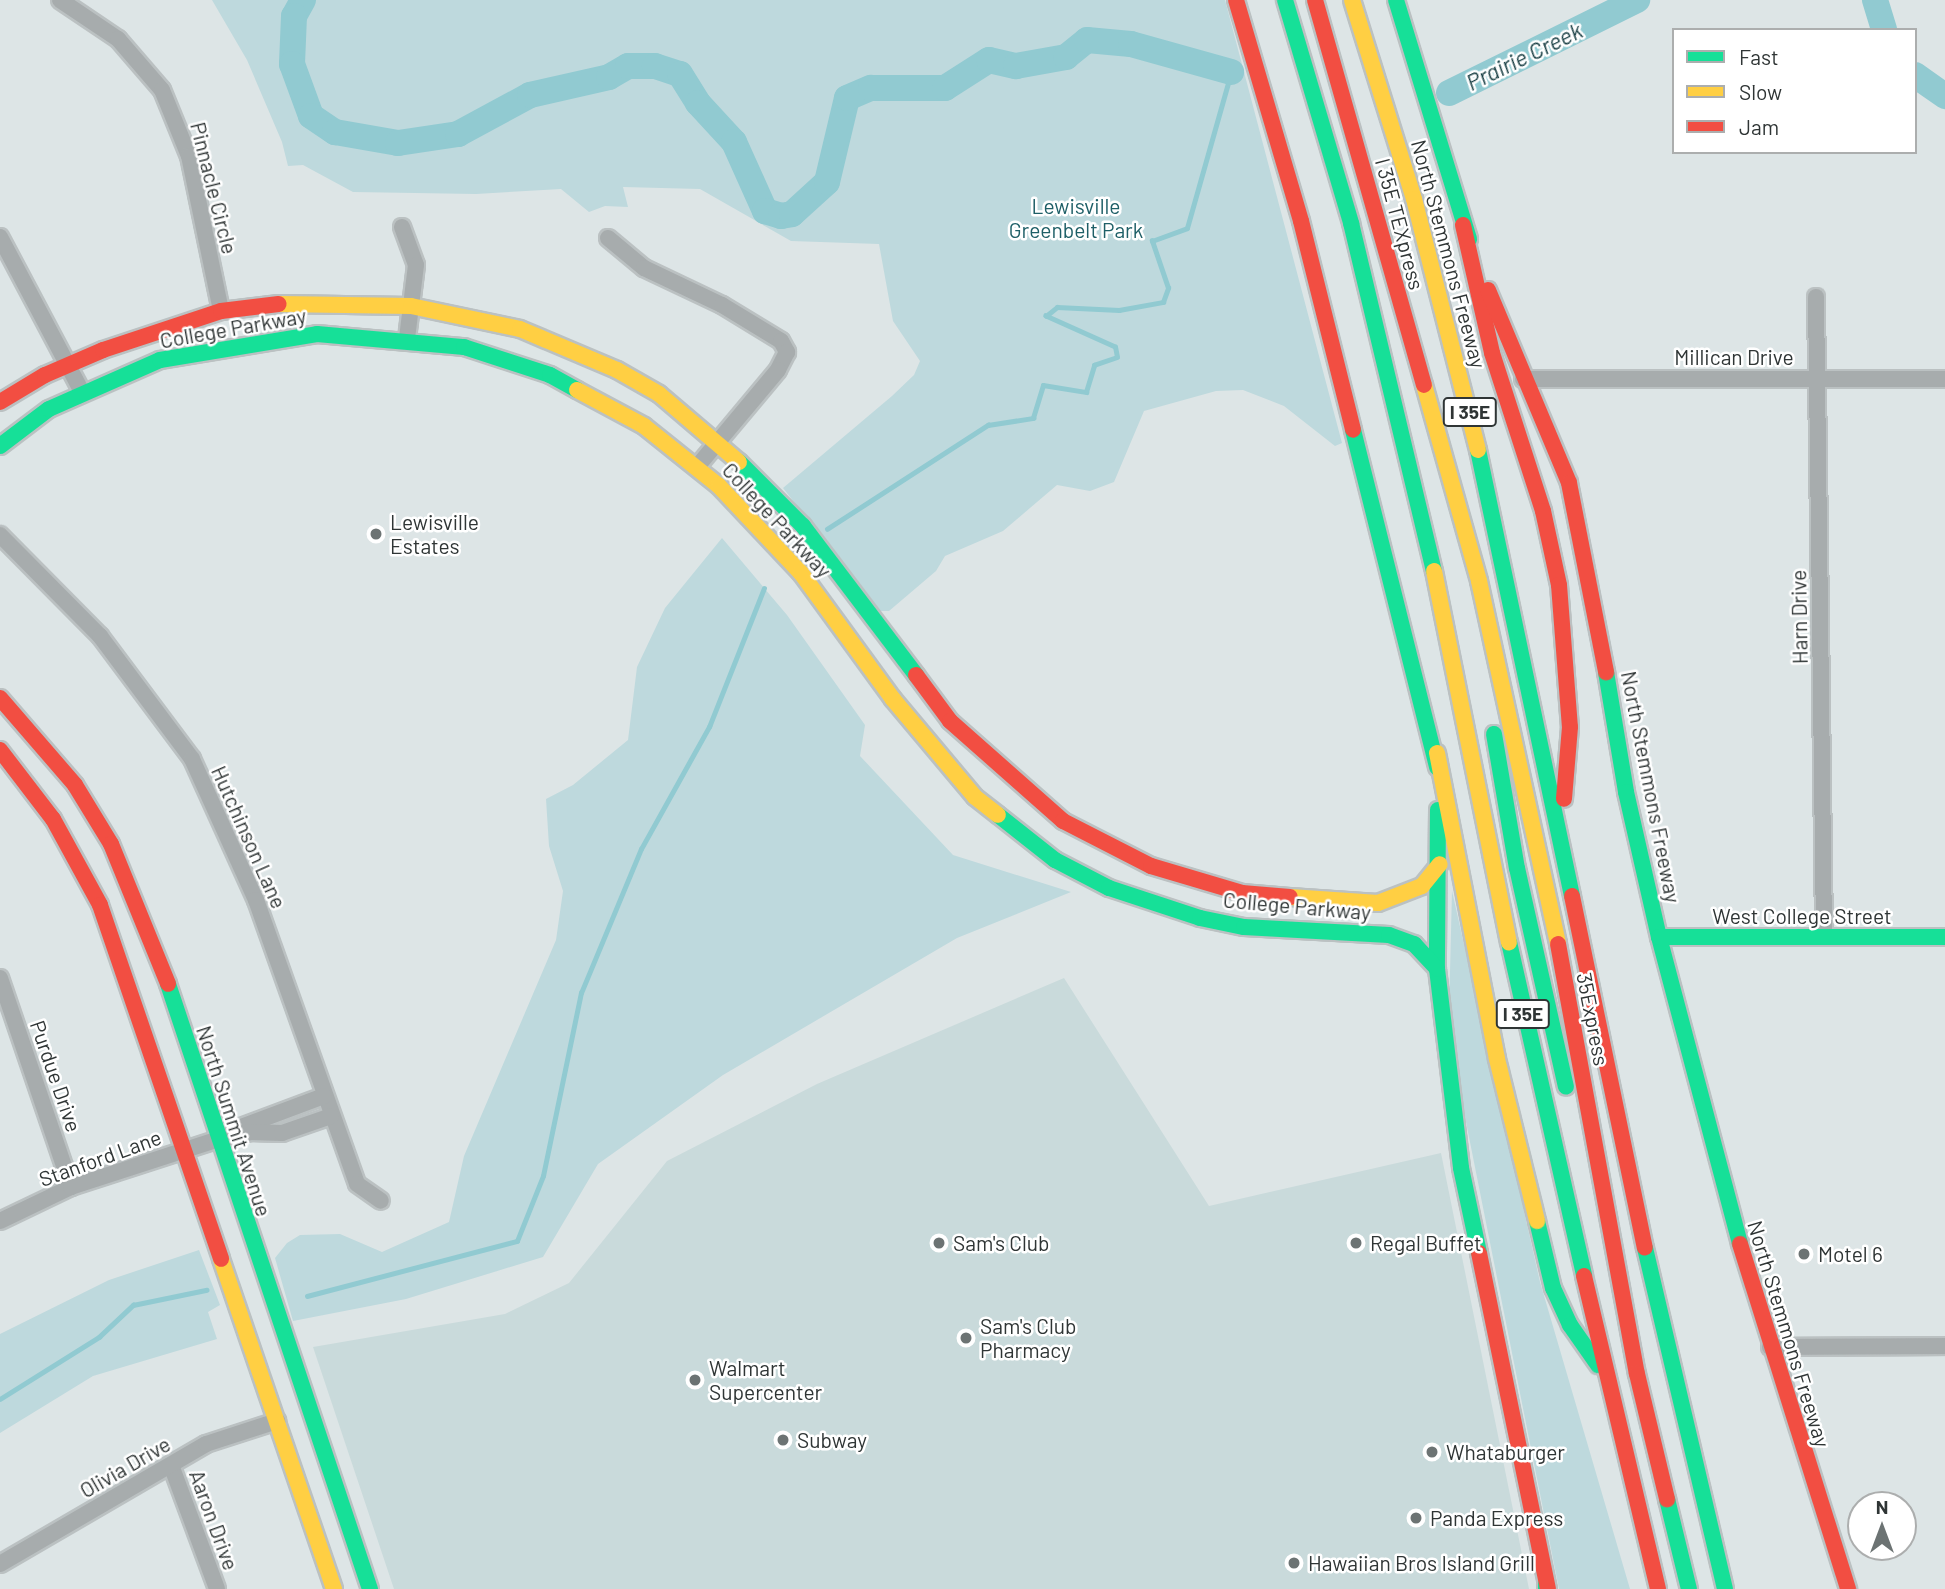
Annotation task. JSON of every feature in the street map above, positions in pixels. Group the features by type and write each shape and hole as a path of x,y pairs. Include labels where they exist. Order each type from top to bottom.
{"main road":[{"path":"1236,0 1301,221 1437,753 1497,1059 1553,1288 1570,1325 1607,1378"},
{"name":"I 35E","path":"1285,0 1351,223 1404,435 1472,741 1525,1027 1657,1589"},
{"name":"I 35E TEXpress","path":"1315,0 1445,459"},
{"name":"North Stemmons Freeway","path":"1352,0 1443,305 1561,831 1667,1356 1726,1589"},
{"name":"North Stemmons Freeway","path":"1396,0 1463,225 1523,379 1569,483 1580,522 1613,722 1659,937 1718,1173 1770,1347 1849,1589"},
{"path":"1361,25 1366,99 1373,125"},
{"path":"1463,225 1492,353 1543,511 1559,585 1570,727 1561,831"},
{"path":"1406,255 1432,359 1445,459"},
{"name":"College Parkway","path":"0,402 69,363 221,311 303,302 411,306 520,329 558,342 659,394 717,440 803,526 950,721 1030,796 1063,821 1151,866 1242,893 1378,903 1422,886 1440,864"},
{"name":"College Parkway","path":"0,446 49,409 82,391 160,360 229,345 317,334 407,338 464,347 572,384 643,426 697,467 801,573 892,698 975,797 1055,860 1139,898 1244,927 1389,935 1414,944 1437,969"},
{"path":"1404,435 1435,483 1451,548"},
{"name":"35Express","path":"1445,459 1509,708 1637,1374 1689,1589"},
{"path":"854,644 878,624"},
{"path":"1470,625 1551,1026 1575,1127 1609,1218"},
{"name":"North Summit Avenue","path":"0,698 51,752 111,844 162,967 216,1140 370,1589"},
{"path":"0,750 53,819 100,905 187,1149 334,1589"},
{"path":"1437,753 1440,864 1437,969 1461,1168 1547,1587"},
{"path":"1139,898 1151,866"},
{"name":"West College Street","path":"1659,937 1945,937"},
{"path":"277,1421 303,1390"}],"street":[{"name":"Pinnacle Circle","path":"60,0 118,39 162,90 189,156 221,311"},
{"path":"402,228 416,265 407,338"},
{"path":"0,237 82,391"},
{"path":"608,238 644,268 722,304 782,341 787,352 778,370 697,467"},
{"name":"Harn Drive","path":"1816,297 1824,937"},
{"name":"Millican Drive","path":"1523,379 1945,379"},
{"name":"Hutchinson Lane","path":"0,535 107,643 192,760 256,900 357,1184 381,1201"},
{"name":"Purdue Drive","path":"0,978 71,1187"},
{"name":"Stanford Lane","path":"216,1140 239,1126 324,1096"},
{"name":"Stanford Lane","path":"0,1221 71,1187 187,1149 250,1132 282,1133 331,1116"},
{"path":"1770,1347 1945,1346"},
{"name":"Olivia Drive","path":"0,1564 221,1438 277,1421"},
{"name":"Aaron Drive","path":"171,1465 217,1589"}],"shaded area":[{"path":"1064,978 1209,1206 1441,1153 1529,1589 394,1589 313,1347 505,1314 569,1283 667,1161 817,1084"}],"green space":[{"name":"Lewisville Greenbelt Park","path":"212,0 1225,0 1342,443 1335,446 1284,406 1243,390 1216,391 1144,411 1114,482 1090,491 1057,485 1003,531 945,556 936,571 889,611 880,611 783,488 892,396 914,375 920,361 893,321 879,244 791,241 700,189 623,187 628,207 605,206 589,212 561,189 476,194 353,192 303,165 288,166 282,142 247,60"},
{"path":"722,538 787,615 865,725 860,756 953,855 1071,892 957,938 723,1075 598,1164 543,1257 406,1299 293,1321 275,1258 287,1243 300,1235 340,1234 382,1252 449,1222 464,1156 556,940 563,891 549,846 546,799 573,785 628,740 637,667 665,608"},
{"path":"1452,891 1540,1282 1630,1589 1559,1589 1466,1122 1449,1013"},
{"path":"199,1250 220,1305 208,1312 217,1339 93,1376 0,1433 0,1334 109,1280"}],"waterway":[{"name":"Prairie Creek","path":"303,0 294,16 292,64 311,116 335,132 398,143 458,134 530,95 609,77 628,66 655,66 680,74 698,103 734,142 765,211 781,216 792,214 827,182 847,98 871,88 945,88 989,60 1016,66 1066,57 1087,40 1131,44 1231,72"},
{"name":"Prairie Creek","path":"1449,93 1637,0"},
{"name":"Prairie Creek","path":"1875,0 1883,28"},
{"path":"827,529 988,425 1033,418 1043,385 1086,392 1094,365 1117,357 1115,347 1046,316 1057,307 1119,310 1163,302 1168,288 1152,241 1187,228 1231,72"},
{"name":"Prairie Creek","path":"1917,76 1945,96"},
{"path":"307,1296 517,1241 543,1176 581,993 641,849 709,727 764,588"},
{"path":"0,1399 99,1337 133,1305 206,1290"}],"traffic: fast":[{"path":"1285,0 1351,223 1434,571"},
{"path":"1396,0 1469,239"},
{"path":"0,446 49,409 160,360 317,334 464,347 550,375 577,390"},
{"path":"1353,430 1437,768"},
{"path":"1478,450 1572,896"},
{"path":"739,462 803,526 916,675"},
{"path":"1606,672 1626,792 1659,937 1740,1244"},
{"path":"1494,734 1517,868 1566,1087"},
{"path":"1438,810 1437,969 1461,1168 1479,1253"},
{"path":"998,815 1055,860 1109,888 1200,918 1244,927 1389,935 1414,944 1437,969"},
{"path":"1659,937 1945,937"},
{"path":"1509,942 1584,1276"},
{"path":"168,984 370,1589"},
{"path":"1537,1221 1553,1288 1570,1325 1598,1365"},
{"path":"1645,1248 1725,1589"},
{"path":"1667,1499 1689,1589"},
{"path":"1546,1584 1546,1589"}],"traffic: slow":[{"path":"1352,0 1414,199 1478,450"},
{"path":"279,304 411,306 520,329 617,370 659,394 739,462"},
{"path":"1424,385 1479,581 1558,944"},
{"path":"577,390 644,426 719,486 801,573 892,698 975,797 998,815"},
{"path":"1434,571 1509,942"},
{"path":"1437,753 1497,1059 1537,1221"},
{"path":"1290,897 1378,903 1422,886 1440,864"},
{"path":"221,1259 334,1589"}],"traffic: jam":[{"path":"1236,0 1301,221 1353,430"},
{"path":"1315,0 1424,385"},
{"path":"1463,225 1492,353 1543,511 1559,585 1570,727 1564,799"},
{"path":"1488,290 1569,483 1606,672"},
{"path":"0,402 45,375 103,350 221,311 279,304"},
{"path":"916,675 950,721 1063,821 1151,866 1242,893 1290,897"},
{"path":"0,698 75,785 111,844 168,984"},
{"path":"0,750 53,819 100,905 221,1259"},
{"path":"1572,896 1645,1248"},
{"path":"1558,944 1637,1374 1667,1499"},
{"path":"1740,1244 1848,1589"},
{"path":"1479,1253 1548,1589"},
{"path":"1584,1276 1658,1589"}],"place":[{"name":"Lewisville Estates","path":"376,534"},
{"name":"Sam's Club","path":"939,1243"},
{"name":"Regal Buffet","path":"1356,1243"},
{"name":"Motel 6","path":"1804,1254"},
{"name":"Sam's Club Pharmacy","path":"966,1338"},
{"name":"Walmart Supercenter","path":"695,1380"},
{"name":"Subway","path":"783,1440"},
{"name":"Whataburger","path":"1432,1452"},
{"name":"Panda Express","path":"1416,1518"},
{"name":"Hawaiian Bros Island Grill","path":"1294,1563"}]}
